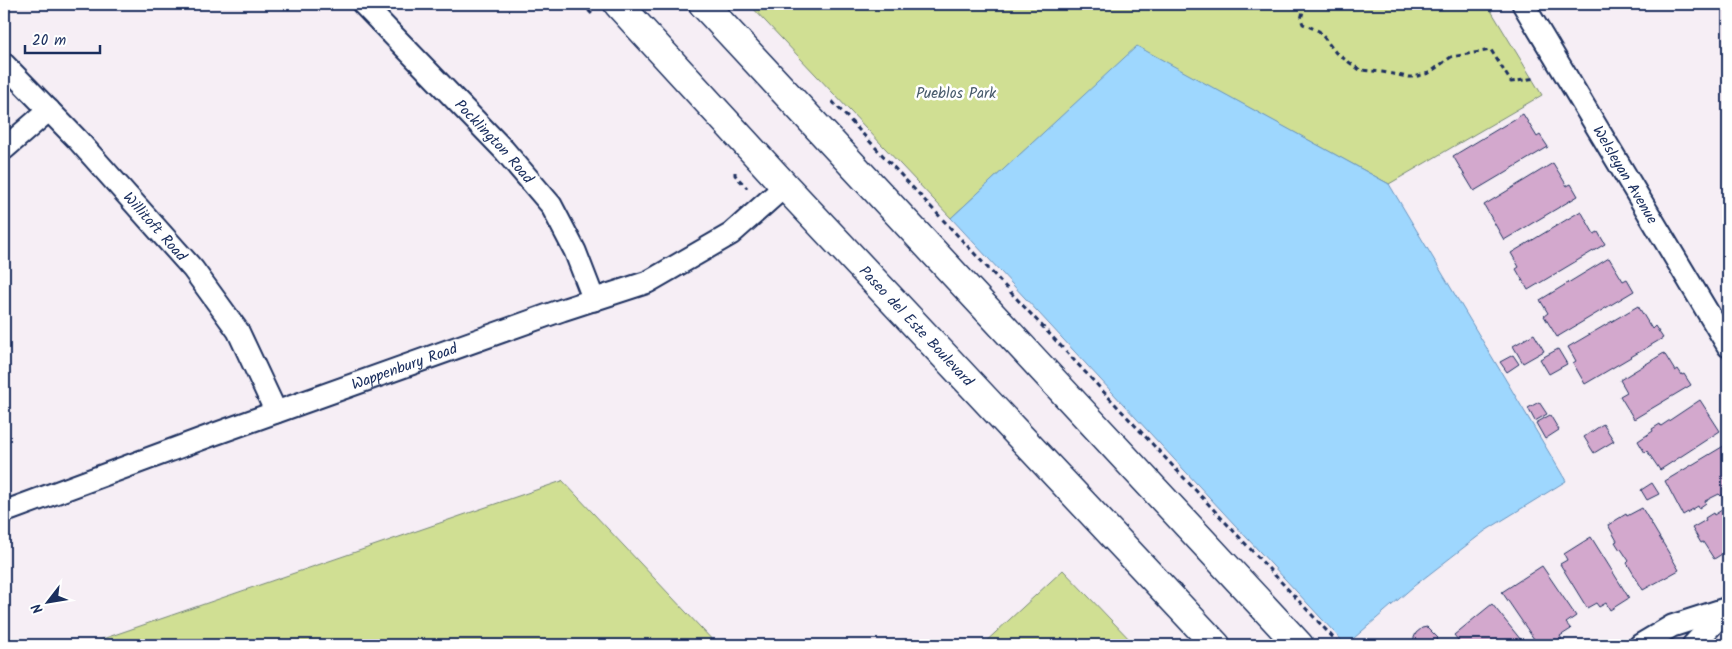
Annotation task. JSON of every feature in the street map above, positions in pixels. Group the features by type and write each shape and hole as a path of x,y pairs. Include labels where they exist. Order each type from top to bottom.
{"main road":[{"name":"Paseo del Este Boulevard","path":"618,4 784,186 1216,645"},
{"path":"703,4 1298,645"}],"street":[{"name":"Pocklington Road","path":"363,4 504,150 551,204 575,251 594,300"},
{"name":"Welsleyan Avenue","path":"1523,4 1728,346"},
{"name":"Willitoft Road","path":"4,64 77,139 193,269 238,331 276,412"},
{"path":"4,149 48,110"},
{"name":"Wappenbury Road","path":"4,512 553,313 648,282 731,234 784,186"},
{"path":"1640,645 1672,626 1728,608 1693,645"}],"path":[{"path":"1305,4 1301,19 1304,24 1319,31 1336,52 1360,70 1414,77 1435,70 1451,58 1491,50 1511,82 1536,78"},
{"path":"828,96 1340,645"}],"green space":[{"name":"Pueblos Park","path":"749,4 1487,4 1542,95 1389,184 1137,47 951,218"},
{"path":"562,481 717,645 85,645"},
{"path":"1063,570 1135,645 982,645"}],"water":[{"path":"1137,46 1389,184 1566,481 1485,531 1414,586 1346,645 951,218"}],"building":[{"path":"1523,114 1537,137 1540,135 1548,147 1474,191 1453,156"},
{"path":"1553,163 1567,186 1571,184 1578,196 1504,240 1484,205"},
{"path":"1581,211 1594,234 1598,232 1605,244 1528,290 1516,269 1519,267 1511,253"},
{"path":"1609,258 1623,281 1627,279 1634,291 1557,337 1544,316 1548,313 1540,300"},
{"path":"1638,306 1652,329 1655,326 1663,338 1585,384 1573,363 1576,361 1568,347"},
{"path":"1534,334 1544,351 1523,363 1513,346"},
{"path":"1558,349 1567,364 1549,374 1540,359"},
{"path":"1664,353 1675,371 1678,369 1682,375 1684,374 1691,385 1634,419 1620,396 1627,392 1620,380"},
{"path":"1513,355 1519,364 1507,372 1500,362"},
{"path":"1700,400 1720,431 1660,470 1647,451 1645,453 1638,441 1653,431 1652,429 1660,424 1661,426"},
{"path":"1539,402 1547,414 1535,421 1528,408"},
{"path":"1550,415 1559,430 1545,439 1536,423"},
{"path":"1603,424 1614,441 1594,453 1584,437"},
{"path":"1727,444 1728,491 1721,496 1719,494 1705,501 1706,503 1699,508 1698,506 1683,515 1665,481"},
{"path":"1652,483 1659,494 1647,500 1641,490"},
{"path":"1728,506 1728,554 1725,556 1722,554 1714,559 1692,528 1706,520 1705,518 1713,513 1714,515"},
{"path":"1642,508 1679,570 1643,590 1627,563 1629,561 1615,542 1617,541 1608,525 1626,514 1627,516"},
{"path":"1591,537 1629,598 1610,610 1606,603 1599,607 1596,603 1587,608 1560,564 1567,560 1564,554"},
{"path":"1542,566 1576,616 1566,623 1571,629 1560,636 1562,639 1552,645 1538,645 1502,592"},
{"path":"1492,604 1525,645 1462,645 1454,635"},
{"path":"1427,627 1442,645 1411,645 1414,642 1416,633 1422,628"}]}
